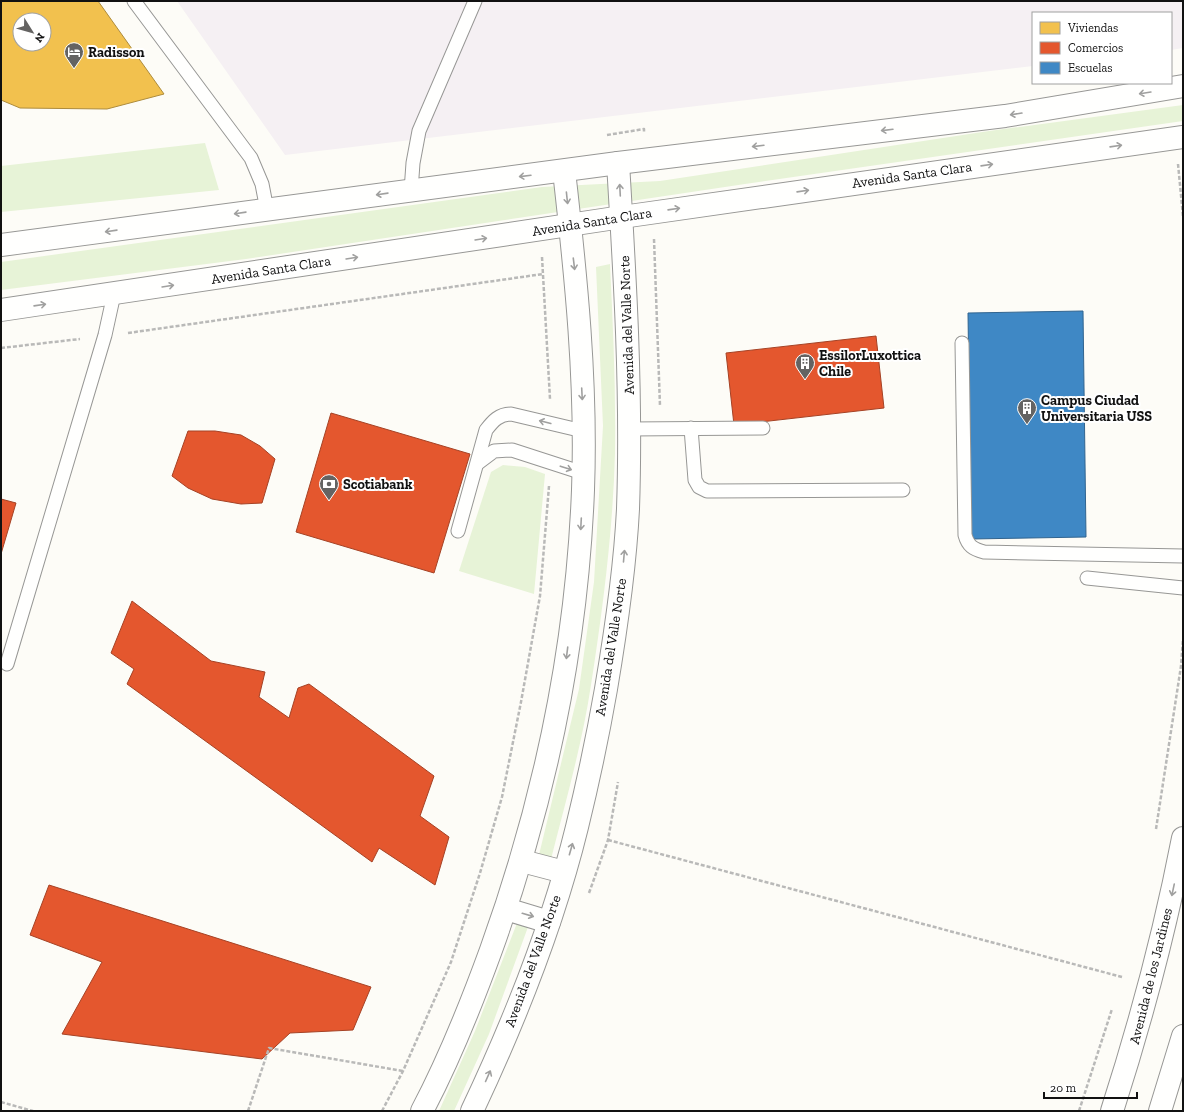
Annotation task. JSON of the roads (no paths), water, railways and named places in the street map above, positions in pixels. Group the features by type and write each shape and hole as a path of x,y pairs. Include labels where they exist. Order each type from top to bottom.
{"street":[{"path":"1,245 618,163 1005,116 1183,86"},
{"name":"Avenida Santa Clara","path":"1,310 622,217 1180,138"},
{"name":"Avenida del Valle Norte","path":"472,1111 512,1020 549,922 577,829 614,646 628,512 629,429 629,346 618,163"},
{"path":"422,1111 452,1049 475,994 506,910 522,861 554,728 566,662 579,558 583,473 583,431 575,272 564,171"},
{"name":"Avenida de los Jardines","path":"1112,1111 1132,1050 1154,972 1183,838"},
{"path":"522,861 564,872"},
{"path":"506,910 549,922"},
{"path":"1160,1111 1183,1036"}],"lane":[{"path":"134,1 251,158 262,184 268,210"},
{"path":"411,191 413,163 419,131 475,1"},
{"path":"7,664 105,336 114,294"},
{"path":"962,343 965,535 968,544 975,549 984,552 1183,556"},
{"path":"458,531 486,430 493,421 503,414 512,414 583,431"},
{"path":"692,428 695,480 699,487 707,491 903,490"},
{"path":"629,429 762,428"},
{"path":"478,463 494,451 512,450 583,473"},
{"path":"1087,578 1183,588"}],"place":[{"name":"Radisson","path":"74,69"},
{"name":"EssilorLuxottica Chile","path":"805,380"},
{"name":"Campus Ciudad Universitaria USS","path":"1027,425"},
{"name":"Scotiabank","path":"329,501"}]}
